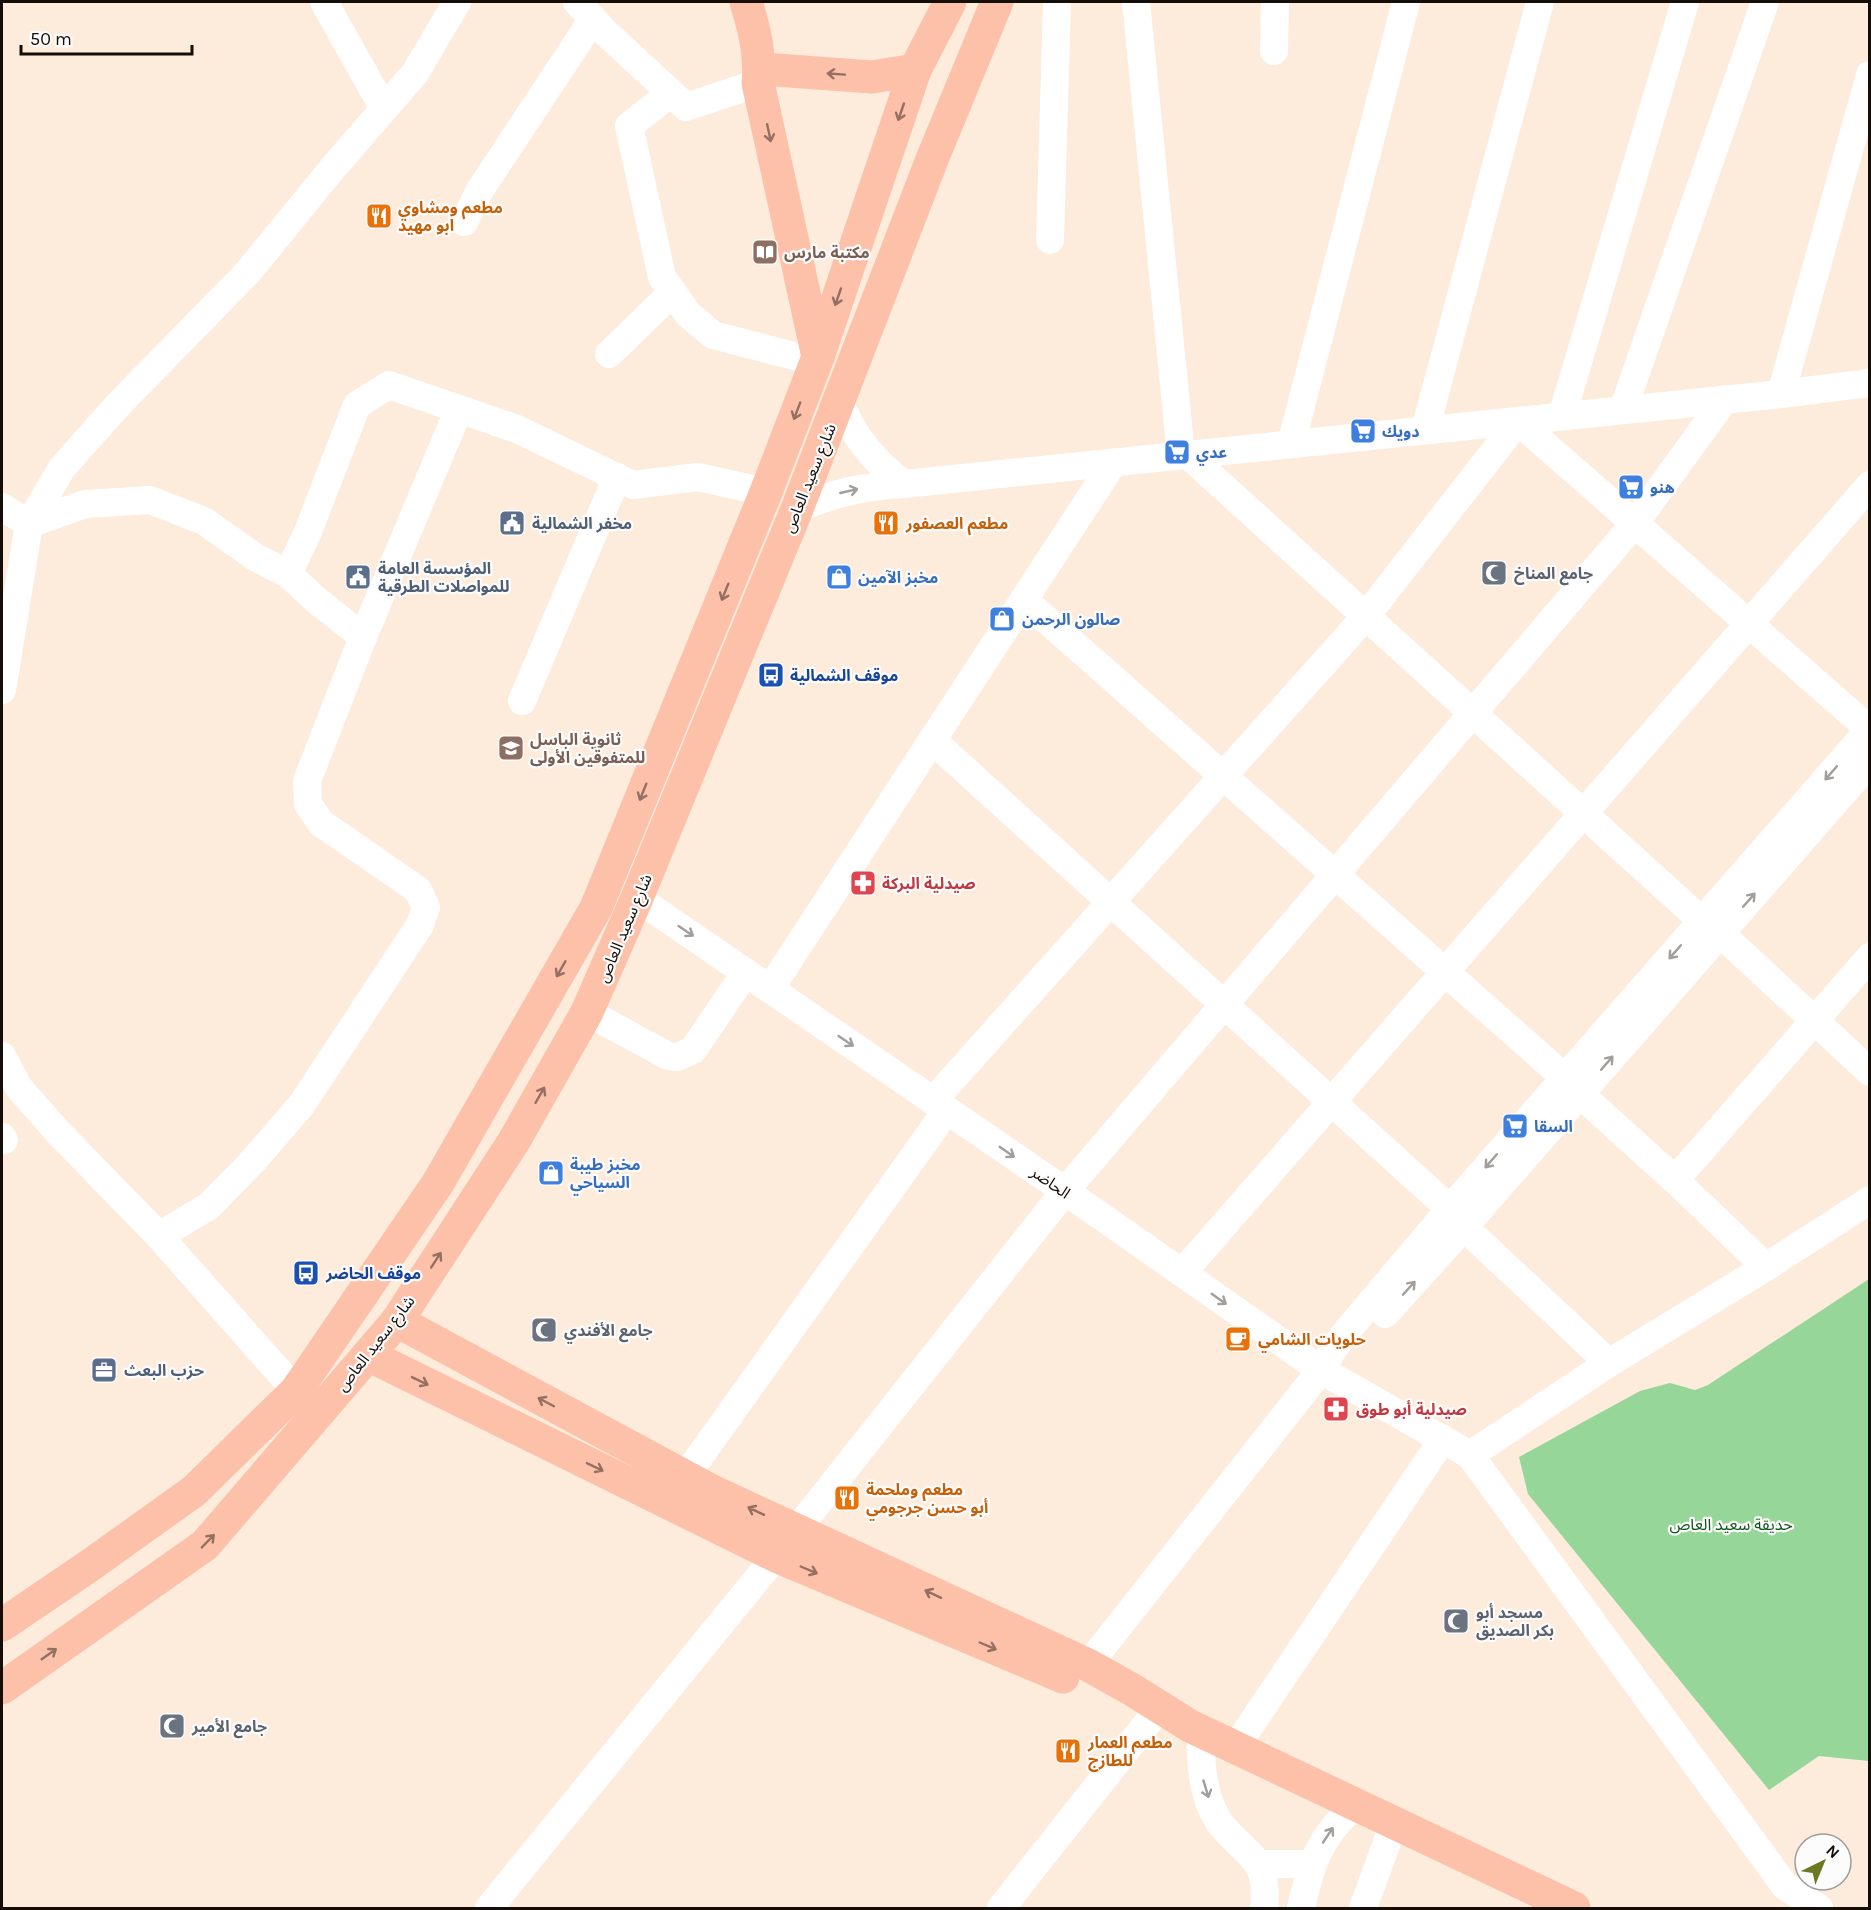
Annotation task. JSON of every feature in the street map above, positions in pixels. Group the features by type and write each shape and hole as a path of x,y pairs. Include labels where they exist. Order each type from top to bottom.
{"main road":[{"path":"746,2 756,34 759,77 818,357"},
{"path":"2,1625 194,1491 296,1390 438,1183 596,908 766,492 818,357 915,70 950,2"},
{"name":"شارع سعيد العاص","path":"2,1688 205,1545 396,1321 514,1141 587,1012 638,898 840,403 933,157 997,2"},
{"path":"759,77 776,70 872,77 915,70"},
{"path":"396,1321 685,1477 1088,1665 1196,1729 1574,1908"},
{"path":"368,1355 776,1556 1153,1716 1196,1729"}],"street":[{"path":"324,2 384,109"},
{"path":"2,690 8,606 29,524 62,468 118,405 248,272 415,73 457,2"},
{"path":"1050,240 1057,2"},
{"path":"1136,2 1185,455 1711,927 1869,1072"},
{"path":"1274,51 1275,2"},
{"path":"1291,444 1406,2"},
{"path":"1425,430 1540,2"},
{"path":"1562,416 1684,2"},
{"path":"1623,410 1765,2"},
{"path":"464,222 480,190 585,10 686,107 759,77"},
{"path":"1781,394 1869,75"},
{"path":"671,93 629,126 662,277 688,314 713,335 794,356 818,357"},
{"path":"609,354 673,292"},
{"path":"797,509 849,490 877,485 1113,463 1869,383"},
{"path":"288,574 307,534 357,405 389,385 517,429 633,484 698,477 766,492"},
{"path":"489,1908 776,1556 1065,1191 1635,523 1725,399"},
{"path":"840,403 855,435 865,449 904,484"},
{"path":"159,1236 208,1206 253,1161 295,1112 420,925 426,908 418,890 321,824 308,804 307,781 363,637 459,409"},
{"path":"1088,1665 1321,1370 1340,1359 1358,1343 1457,1218 1711,927 1869,729 1518,421"},
{"path":"685,1477 940,1105 1111,902 1365,616 1518,421"},
{"path":"770,989 1113,463"},
{"path":"522,701 617,477"},
{"path":"1182,1273 1869,485"},
{"path":"29,524 85,504 150,500 204,521 255,557 288,574 363,637"},
{"path":"2,507 29,524"},
{"path":"1024,600 1572,1086 1766,1267"},
{"path":"932,740 1332,1102 1609,1363"},
{"path":"1711,927 1869,762"},
{"name":"الحاضر","path":"638,898 1321,1370 1470,1455"},
{"path":"1675,1180 1869,957"},
{"path":"587,1012 668,1056 677,1057 693,1050 746,972"},
{"path":"2,1056 19,1088 57,1131 159,1236 296,1390"},
{"path":"1819,1908 1785,1886 1470,1455 1609,1363 1766,1267 1869,1200"},
{"path":"1235,1748 1443,1439"},
{"path":"1001,1908 1153,1716"},
{"path":"1196,1729 1203,1780 1210,1803 1221,1824 1259,1864 1266,1889 1264,1908"},
{"path":"1301,1908 1311,1864 1330,1831 1355,1805"},
{"path":"1364,1908 1394,1823"},
{"path":"1259,1864 1311,1864"}],"green space":[{"name":"حديقة سعيد العاص","path":"1869,1279 1869,1761 1819,1756 1769,1790 1528,1494 1519,1457 1640,1391 1670,1383 1695,1390 1708,1385"}],"place":[{"name":"مطعم ومشاوي ابو مهيد","path":"379,216"},
{"name":"مكتبة مارس","path":"765,252"},
{"name":"دويك","path":"1363,431"},
{"name":"عدي","path":"1177,452"},
{"name":"هنو","path":"1631,487"},
{"name":"مخفر الشمالية","path":"512,523"},
{"name":"مطعم العصفور","path":"886,523"},
{"name":"جامع المناخ","path":"1494,573"},
{"name":"المؤسسة العامة للمواصلات الطرقية","path":"358,577"},
{"name":"مخبز الآمين","path":"839,577"},
{"name":"صالون الرحمن","path":"1002,619"},
{"name":"موقف الشمالية","path":"771,675"},
{"name":"ثانوية الباسل للمتفوقين الأولى","path":"511,748"},
{"name":"صيدلية البركة","path":"863,883"},
{"name":"السقا","path":"1515,1126"},
{"name":"مخبز طيبة السياحي","path":"551,1173"},
{"name":"موقف الحاضر","path":"306,1273"},
{"name":"جامع الأفندي","path":"544,1330"},
{"name":"حلويات الشامي","path":"1238,1339"},
{"name":"حزب البعث","path":"104,1370"},
{"name":"صيدلية أبو طوق","path":"1336,1409"},
{"name":"مطعم وملحمة أبو حسن جرجومي","path":"847,1498"},
{"name":"مسجد أبو بكر الصديق","path":"1456,1621"},
{"name":"جامع الأمير","path":"172,1726"},
{"name":"مطعم العمار للطازج","path":"1068,1751"}]}
